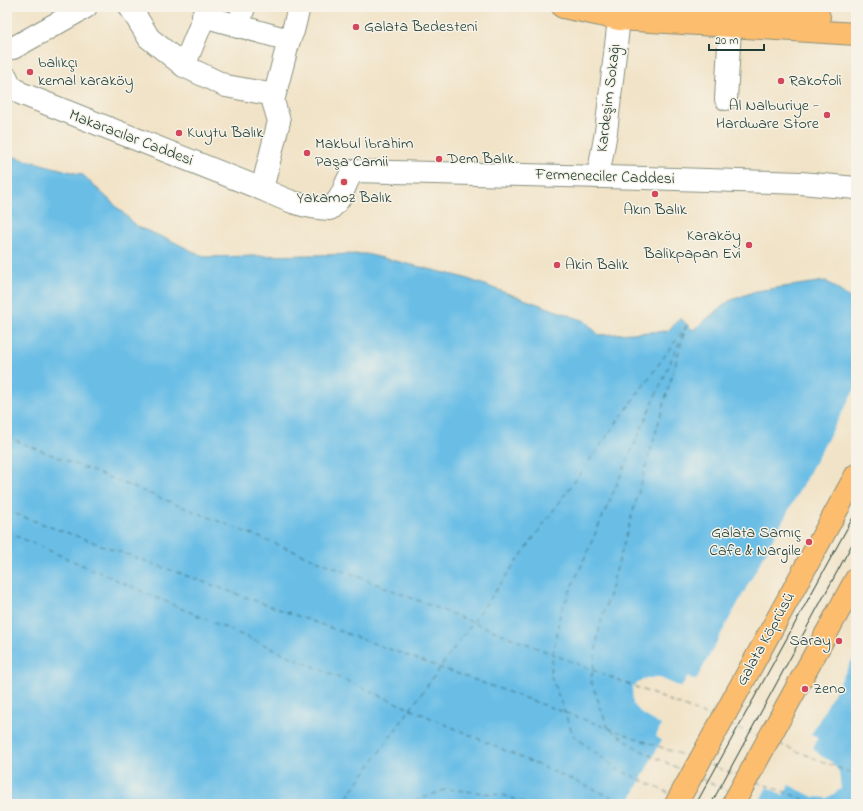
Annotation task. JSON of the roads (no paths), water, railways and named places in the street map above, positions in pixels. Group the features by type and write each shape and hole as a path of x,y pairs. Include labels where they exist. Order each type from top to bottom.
{"main road":[{"path":"563,7 619,19 856,34"},
{"path":"687,7 856,20"},
{"name":"Galata Köprüsü","path":"676,804 856,474"},
{"path":"733,804 856,580"}],"street":[{"path":"9,47 86,7"},
{"path":"130,7 149,38 184,66 226,86 274,95"},
{"path":"262,189 279,121 273,101 274,95 299,7"},
{"path":"184,66 206,12 241,17 289,40"},
{"name":"Kardeşim Sokağı","path":"598,177 606,132 619,19"},
{"path":"726,99 730,27"},
{"name":"Makaracılar Caddesi","path":"7,78 8,84 20,93 262,189 288,202 317,209 330,209 339,202 348,178 353,171"},
{"name":"Fermeneciler Caddesi","path":"353,171 598,177 801,184 856,188"}],"water":[{"path":"7,155 83,175 138,227 174,242 204,257 366,254 462,277 585,321 599,335 668,331 680,318 693,330 729,301 756,291 826,281 851,299 856,299 856,804 7,804"}],"tram line":[{"path":"696,804 856,512"},
{"path":"711,804 856,537"}],"place":[{"name":"Galata Bedesteni","path":"356,27"},
{"name":"balıkçı kemal karaköy","path":"30,72"},
{"name":"Rakofoli","path":"781,81"},
{"name":"Al Nalburiye - Hardware Store","path":"827,115"},
{"name":"Kuytu Balık","path":"179,133"},
{"name":"Makbul İbrahim Paşa Camii","path":"307,153"},
{"name":"Dem Balık","path":"439,159"},
{"name":"Yakamoz Balık","path":"344,182"},
{"name":"Akın Balık","path":"655,194"},
{"name":"Karaköy Balikpapan Evi","path":"749,245"},
{"name":"Akin Balık","path":"557,265"},
{"name":"Galata Sarnıç Cafe & Nargile","path":"809,542"},
{"name":"Saray","path":"839,641"},
{"name":"Zeno","path":"805,689"}]}
